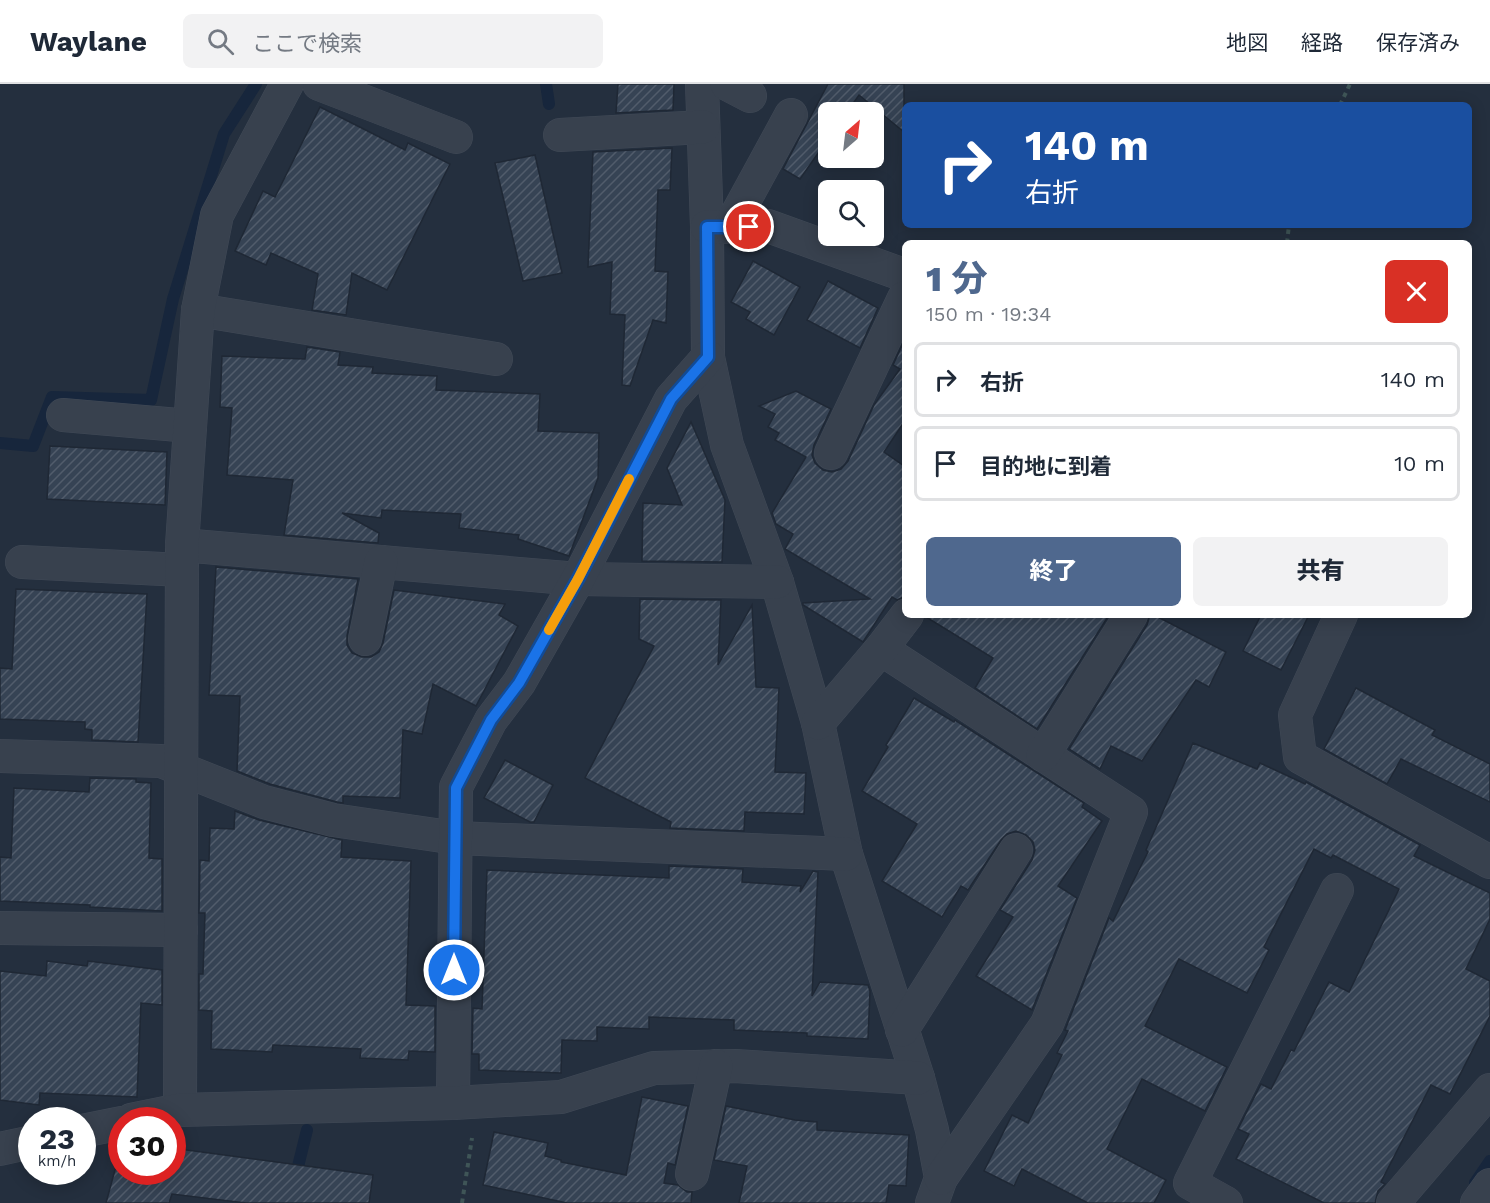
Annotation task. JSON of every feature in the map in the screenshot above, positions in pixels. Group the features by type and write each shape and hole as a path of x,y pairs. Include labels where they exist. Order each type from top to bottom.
{"street":[{"path":"180,1107 182,557 198,310 217,215 287,84"},
{"path":"319,84 456,137"},
{"path":"702,84 704,127 718,227 708,357 727,445 777,582 818,723 846,854 918,1078 932,1130 936,1190"},
{"path":"718,227 791,115"},
{"path":"560,135 704,127"},
{"path":"718,227 768,226 902,274"},
{"path":"831,453 902,302"},
{"path":"198,310 496,359"},
{"path":"465,1102 456,788 491,720 519,683 578,579 671,399 708,357"},
{"path":"63,415 190,426"},
{"path":"22,562 182,557 381,562 578,579 777,582"},
{"path":"365,639 381,562"},
{"path":"818,723 881,650 905,618"},
{"path":"1044,755 1129,618"},
{"path":"1340,618 1295,715 1299,757 1490,862"},
{"path":"881,650 1131,812 1047,1024 936,1190"},
{"path":"0,756 161,761 264,802 333,820 456,838 846,854"},
{"path":"902,1030 1016,850"},
{"path":"1226,1203 1184,1193 1337,890"},
{"path":"0,928 181,930"},
{"path":"692,1174 716,1066"},
{"path":"186,1110 561,1097 654,1068 735,1066 918,1078"},
{"path":"1393,1203 1490,1090"},
{"path":"0,1149 18,1145"},
{"path":"1477,1203 1490,1185"}],"path":[{"path":"1341,102 1350,84"},
{"path":"462,1203 465,1102"}],"building":[{"path":"618,84 674,84 673,110 616,113"},
{"path":"828,84 904,84 902,130 884,116 884,102 868,102 859,95 854,102 818,102"},
{"path":"818,103 818,153 800,179 783,169"},
{"path":"320,107 405,150 408,143 450,164 387,290 352,273 346,315 312,310 318,274 271,253 266,265 235,251 263,191 275,197"},
{"path":"672,148 670,190 658,190 655,271 668,272 666,323 653,320 630,386 622,385 625,315 610,314 612,262 588,267 593,152"},
{"path":"535,155 562,273 523,281 495,163"},
{"path":"753,261 800,287 774,335 746,319 750,312 731,302"},
{"path":"828,281 878,308 860,348 807,320"},
{"path":"902,345 902,425 884,452 902,465 902,598 897,600 892,597 863,642 803,605 803,603 870,599 785,549 793,534 776,524 772,513 806,457 775,440 779,433 768,427 775,414 759,406 796,391 831,409 814,445 812,455 815,463 823,470 832,472 841,469 848,461 874,405 900,369 893,365"},
{"path":"307,347 340,352 338,365 373,367 372,373 437,376 436,390 540,394 538,431 599,433 598,478 569,556 518,539 519,535 459,528 461,514 382,510 381,518 342,513 379,533 378,543 284,535 293,480 227,475 232,408 220,407 222,356 305,359"},
{"path":"691,422 725,500 722,562 642,561 643,503 682,505 667,468"},
{"path":"50,446 167,452 165,505 47,499"},
{"path":"216,567 358,579 347,645 352,653 362,657 371,657 379,652 394,590 505,604 499,615 518,626 476,706 433,684 422,734 403,730 400,798 343,796 343,803 337,802 270,784 237,771 240,696 209,695"},
{"path":"16,589 147,594 138,742 92,740 92,730 85,729 85,722 0,719 0,668 12,669"},
{"path":"640,599 721,600 718,665 752,605 756,687 779,688 775,772 806,773 804,814 745,812 744,831 670,828 671,822 585,778 654,646 639,639"},
{"path":"928,618 1107,618 1037,729 975,688 993,658"},
{"path":"1149,618 1160,618 1226,652 1209,687 1196,680 1142,761 1111,746 1100,769 1069,749 1147,625"},
{"path":"1260,618 1307,618 1281,670 1243,651"},
{"path":"1356,688 1435,730 1432,735 1490,764 1490,802 1401,759 1387,784 1324,749"},
{"path":"914,698 954,722 955,720 1084,803 1082,807 1102,821 1058,886 1077,898 1032,1010 976,976 1013,917 1000,910 1032,860 1035,850 1033,842 1026,835 1016,831 1007,834 968,890 961,886 942,917 882,881 917,824 862,791"},
{"path":"1193,743 1257,769 1260,763 1305,784 1306,782 1420,845 1414,856 1490,893 1490,919 1466,969 1490,981 1490,1016 1450,1094 1431,1085 1381,1182 1385,1184 1378,1191 1375,1203 1324,1203 1236,1159 1249,1134 1238,1129 1261,1084 1271,1089 1291,1050 1294,1051 1329,982 1349,992 1399,889 1333,855 1331,858 1314,849 1264,947 1269,950 1247,993 1179,959 1145,1026 1227,1067 1205,1111 1142,1079 1107,1149 1166,1180 1154,1203 1088,1203 1022,1169 1014,1186 984,1171 1012,1115 1028,1123 1062,1055 1057,1053 1068,1031 1065,1030 1109,918 1113,921 1148,852 1146,850"},
{"path":"505,760 553,785 534,822 484,798"},
{"path":"90,778 136,779 136,782 151,783 149,858 162,859 162,911 0,901 0,857 11,858 14,788 89,792"},
{"path":"235,811 259,820 342,840 341,857 411,861 406,1005 435,1006 435,1052 409,1051 408,1060 360,1058 361,1049 273,1045 272,1052 211,1049 212,1011 199,1010 199,974 203,974 205,913 199,913 200,860 209,861 210,828 234,829"},
{"path":"669,866 743,869 742,882 801,886 800,892 813,871 818,872 812,996 820,982 868,985 870,991 868,1039 807,1036 807,1033 734,1030 734,1020 649,1017 649,1029 597,1027 597,1041 562,1040 561,1073 479,1070 479,1054 472,1054 473,1008 482,1009 487,870 669,878"},
{"path":"47,961 87,966 88,961 162,970 162,1005 141,1003 137,1097 40,1093 39,1105 0,1100 0,971 46,976"},
{"path":"642,1097 688,1106 675,1165 668,1163 664,1183 678,1185 687,1192 692,1192 691,1203 567,1203 483,1185 494,1132 548,1143 545,1156 561,1160 561,1162 626,1175"},
{"path":"726,1106 795,1120 817,1122 817,1130 909,1135 906,1186 889,1185 886,1203 739,1203 747,1166 714,1160"},
{"path":"186,1150 373,1175 369,1203 246,1203 172,1194 169,1203 106,1203 111,1185 186,1185"}],"waterway":[{"path":"0,443 33,446 52,397 151,400 173,299 224,134 256,84"},
{"path":"546,84 549,104"},
{"path":"289,1203 307,1130"},
{"path":"1475,1183 1490,1161"}],"slow traffic":[{"path":"549,630 629,479"}],"route":[{"path":"454,970 456,788 491,720 519,683 578,579 671,399 708,357 707,227 749,227"}]}
